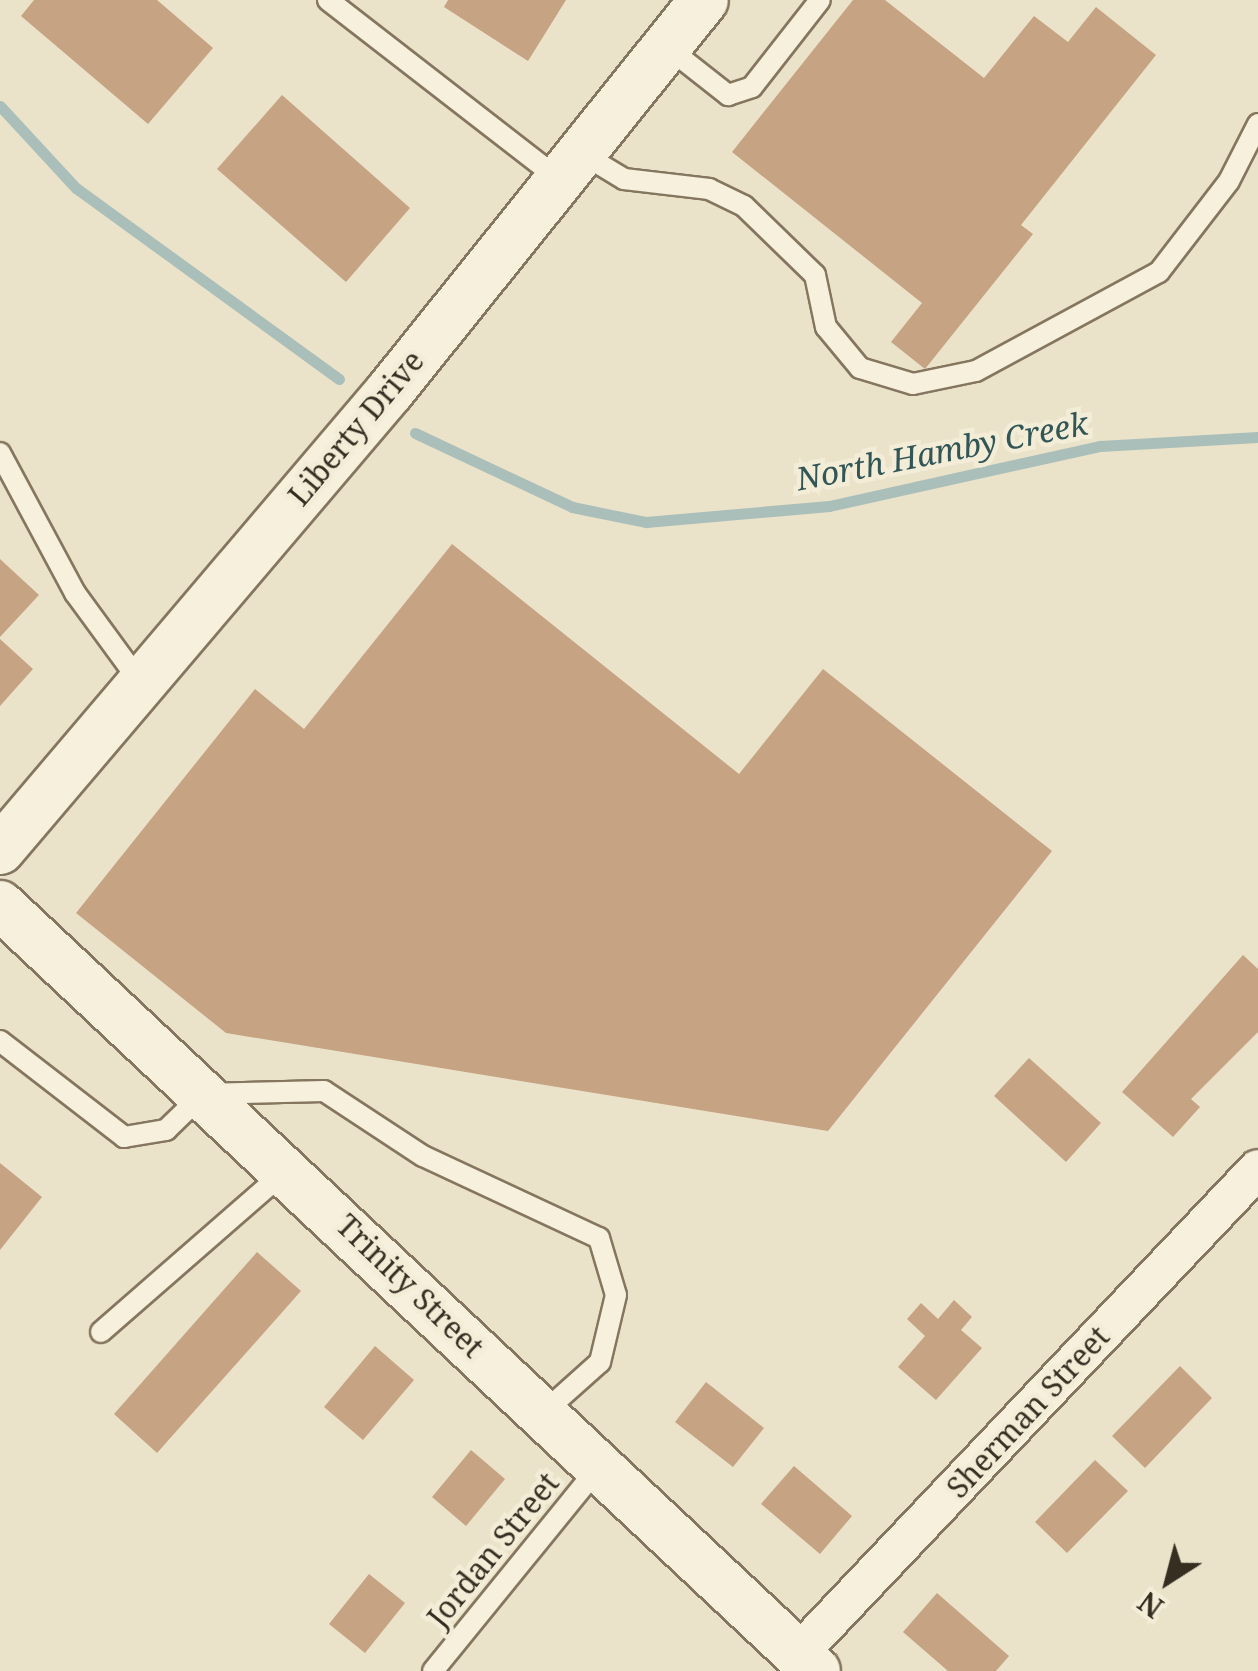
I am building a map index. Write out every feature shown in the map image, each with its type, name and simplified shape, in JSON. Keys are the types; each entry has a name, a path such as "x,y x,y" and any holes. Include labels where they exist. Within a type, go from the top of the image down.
{"street":[{"name":"Liberty Drive","path":"0,850 138,680 571,166 704,0"},
{"name":"Trinity Street","path":"0,904 807,1663"},
{"name":"Sherman Street","path":"807,1663 1258,1169"}],"lane":[{"path":"328,0 571,166 624,179 708,189 744,206 815,274 826,327 860,368 913,384 976,371 1159,272 1229,181 1258,124"},
{"path":"667,46 728,95 752,87 820,0"},
{"path":"0,453 75,593 138,680"},
{"path":"0,1041 124,1137 166,1130 203,1094 324,1091 423,1156 599,1238 616,1295 600,1362 543,1414"},
{"path":"101,1332 287,1170"},
{"name":"Jordan Street","path":"433,1671 600,1467"}],"building":[{"path":"34,0 157,0 213,48 148,124 21,16"},
{"path":"448,0 566,0 528,61 444,7"},
{"path":"853,0 885,0 984,78 1034,16 1068,42 1096,7 1156,55 1021,225 1033,234 925,369 891,342 922,303 732,152"},
{"path":"282,95 410,208 346,282 217,169"},
{"path":"452,544 739,774 823,669 1052,851 828,1131 226,1033 76,913 255,689 304,729"},
{"path":"0,559 39,595 0,637"},
{"path":"0,639 33,669 0,706"},
{"path":"1243,955 1258,969 1258,1032 1191,1099 1200,1107 1173,1137 1122,1092"},
{"path":"1029,1058 1101,1123 1066,1162 994,1096"},
{"path":"0,1163 42,1197 0,1250"},
{"path":"257,1252 301,1291 157,1453 114,1414"},
{"path":"954,1300 972,1317 961,1330 982,1348 936,1400 898,1367 925,1336 907,1319 921,1303 938,1319"},
{"path":"375,1346 414,1380 363,1440 324,1407"},
{"path":"1180,1366 1212,1398 1145,1468 1112,1436"},
{"path":"706,1382 764,1428 733,1467 675,1422"},
{"path":"471,1450 505,1479 466,1526 432,1497"},
{"path":"1095,1460 1128,1491 1067,1553 1035,1522"},
{"path":"794,1466 852,1516 820,1554 761,1504"},
{"path":"369,1574 405,1603 365,1653 329,1624"},
{"path":"937,1593 1009,1656 996,1671 948,1671 903,1632"}],"waterway":[{"name":"North Hamby Creek","path":"0,106 76,188 339,379"},
{"name":"North Hamby Creek","path":"415,433 572,507 646,522 829,506 1100,446 1258,437"}]}
